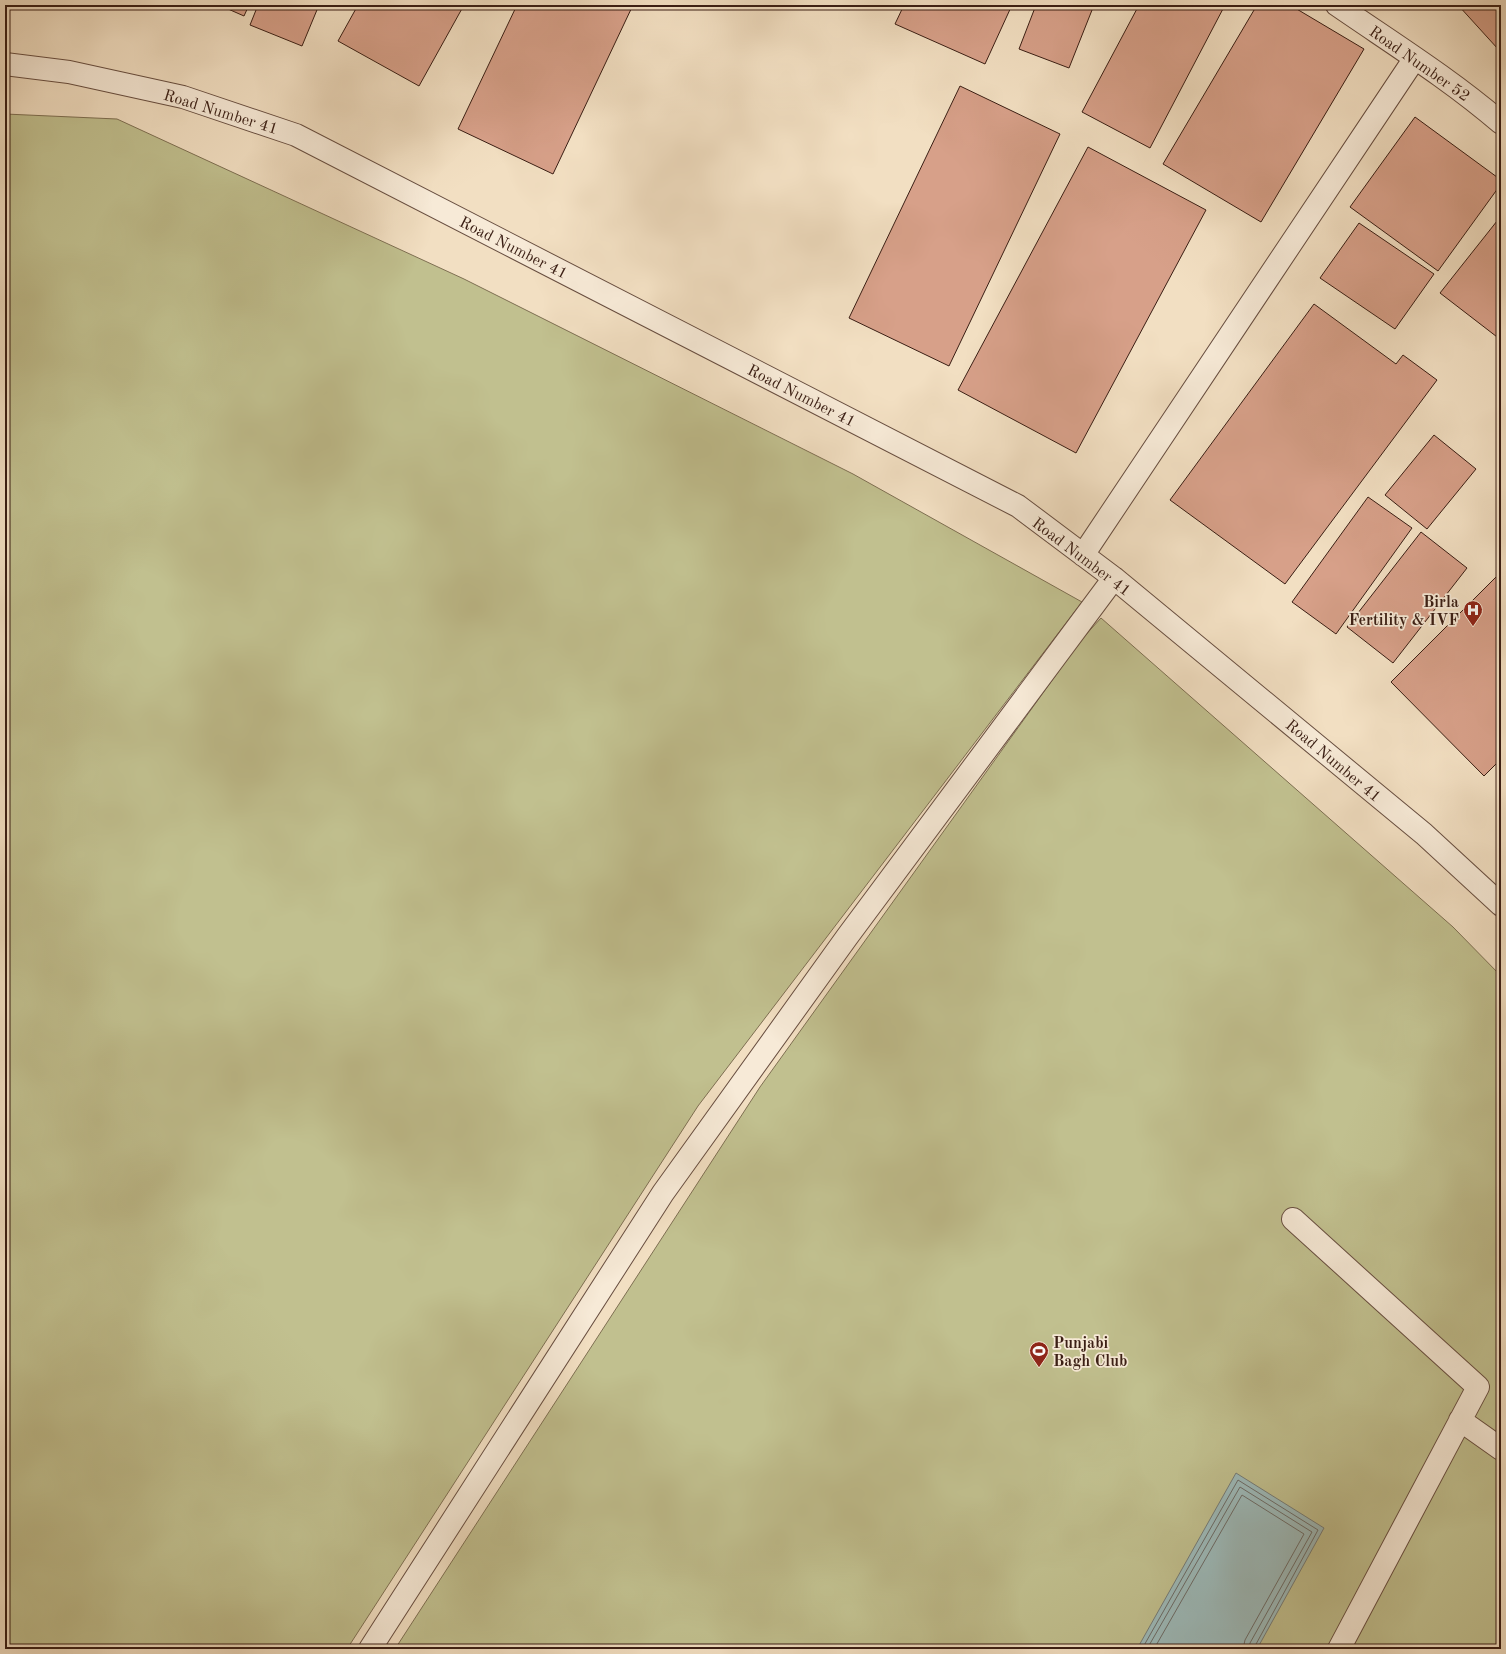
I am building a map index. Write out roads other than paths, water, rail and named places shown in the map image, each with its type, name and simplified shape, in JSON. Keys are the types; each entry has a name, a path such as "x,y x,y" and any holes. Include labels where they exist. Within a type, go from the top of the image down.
{"street":[{"name":"Road Number 52","path":"1337,5 1415,58 1486,110 1501,123"},
{"path":"1083,555 1415,58"},
{"name":"Road Number 41","path":"5,64 69,72 182,97 296,135 1018,506 1114,578 1424,834 1501,905"},
{"path":"370,1649 663,1193 846,937 1114,578"},
{"path":"1293,1219 1478,1386 1339,1649"},
{"path":"1460,1420 1501,1449"}],"water":[{"path":"1236,1473 1324,1528 1257,1649 1137,1649"}],"place":[{"name":"Birla Fertility & IVF","path":"1473,627"},
{"name":"Punjabi Bagh Club","path":"1039,1368"}]}
